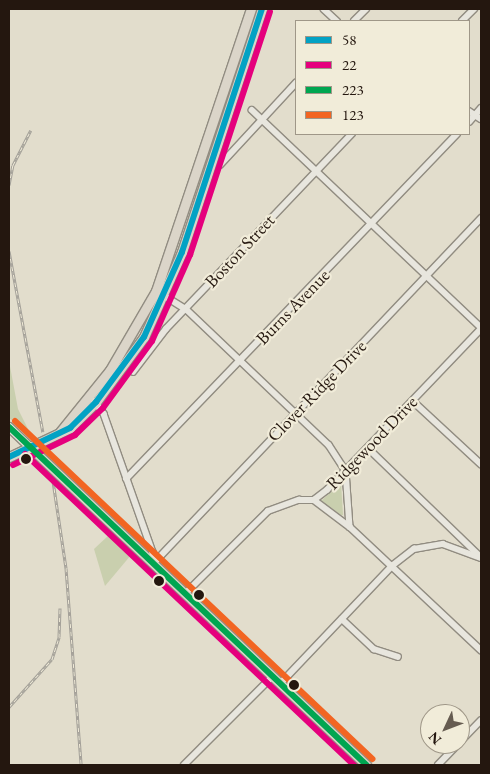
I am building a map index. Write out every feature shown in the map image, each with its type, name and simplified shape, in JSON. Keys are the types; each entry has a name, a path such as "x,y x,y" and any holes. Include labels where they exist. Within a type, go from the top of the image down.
{"main road":[{"path":"60,432 129,341 156,291 251,9"},
{"path":"9,456 31,448 70,428 96,402 126,364 165,295 262,9"},
{"path":"9,427 366,765"}],"street":[{"path":"324,9 336,20"},
{"path":"355,20 366,9"},
{"path":"463,20 474,9"},
{"path":"220,166 295,84"},
{"path":"470,121 481,108"},
{"path":"252,110 481,328"},
{"path":"470,112 481,119"},
{"name":"Boston Street","path":"133,372 186,309 351,135"},
{"name":"Burns Avenue","path":"126,479 456,135"},
{"name":"Clover Ridge Drive","path":"153,564 481,218"},
{"path":"156,291 186,309 296,413 339,457 346,471 350,526"},
{"name":"Ridgewood Drive","path":"185,594 268,511 292,501 314,500 346,471 481,328"},
{"path":"89,396 96,402 104,414 153,552 153,564"},
{"path":"413,401 481,464"},
{"path":"368,448 481,558"},
{"path":"314,500 350,526 481,650"},
{"path":"451,546 458,536"},
{"path":"280,684 392,566 420,547 451,546 481,558"},
{"path":"342,619 374,649 398,657"},
{"path":"184,765 272,677"},
{"path":"470,732 481,720"},
{"path":"438,765 448,754"}],"green space":[{"path":"9,361 18,409 32,437 9,418"},
{"path":"341,483 343,515 321,501"},
{"path":"110,534 131,555 105,586 94,549"}],"railway":[{"path":"9,185 13,165 31,130"},
{"path":"9,251 43,432"},
{"path":"53,481 66,568 81,765"},
{"path":"9,707 52,659 59,637 60,608"}],"transit line":[{"name":"58","path":"9,457 70,428 96,402 144,337 182,252 262,9"},
{"name":"22","path":"13,465 75,435 103,408 152,341 190,255 270,12"},
{"name":"123","path":"15,421 372,759"},
{"name":"223","path":"9,427 366,765"},
{"name":"22","path":"25,454 354,765"}]}
